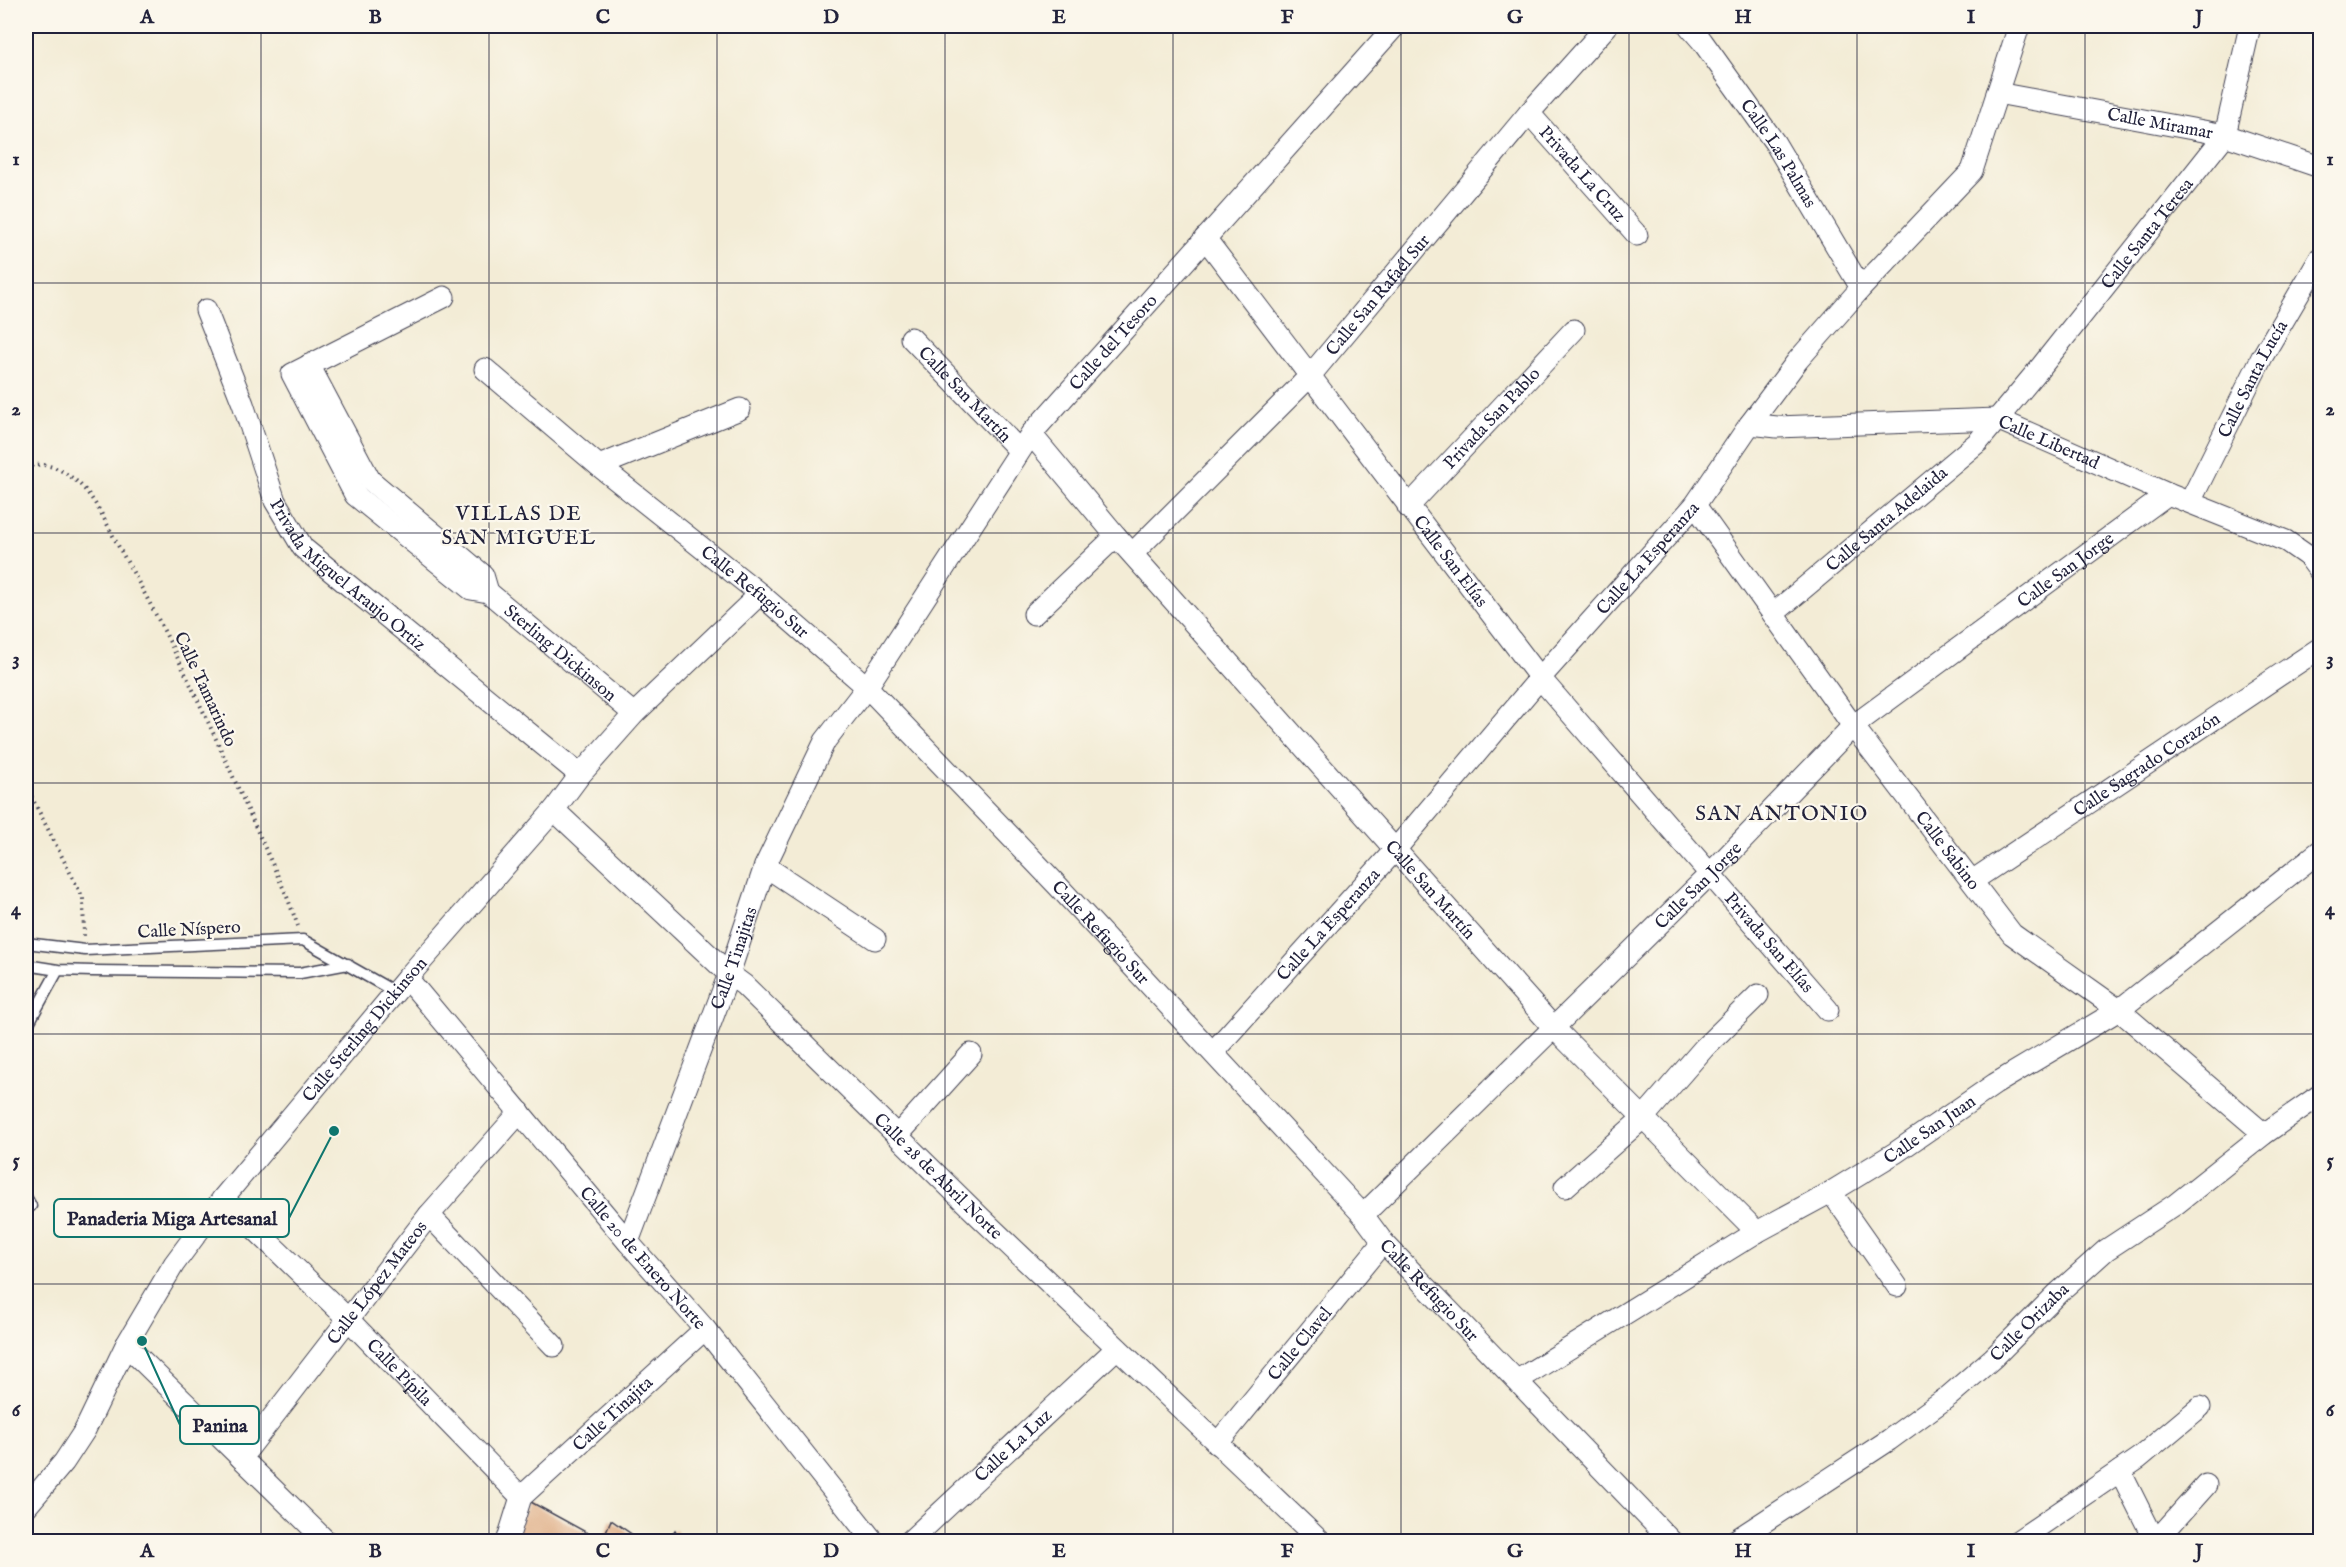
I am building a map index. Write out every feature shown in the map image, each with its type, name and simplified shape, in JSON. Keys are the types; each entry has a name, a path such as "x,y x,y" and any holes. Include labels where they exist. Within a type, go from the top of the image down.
{"street":[{"name":"Calle del Tesoro","path":"867,687 1025,442 1395,26"},
{"name":"Calle San Rafaél Sur","path":"1133,553 1309,377 1529,113 1606,26"},
{"name":"Calle Las Palmas","path":"1689,26 1775,143 1861,288"},
{"name":"Calle La Esperanza","path":"1213,1052 1395,850 1540,678 1695,504 1750,424 1798,360 1861,288 1972,171 2019,26"},
{"name":"Calle Santa Teresa","path":"1997,419 2225,135 2250,26"},
{"name":"Calle Miramar","path":"1997,93 2225,135 2320,167"},
{"name":"Privada La Cruz","path":"1529,113 1637,236"},
{"name":"Calle San Elías","path":"1205,238 1540,678 1709,875"},
{"name":"Calle Santa Lucía","path":"2190,502 2262,357 2320,258"},
{"path":"309,365 444,297"},
{"name":"Privada Miguel Araujo Ortiz","path":"206,310 243,404 275,501 303,548 580,775"},
{"name":"Privada San Pablo","path":"1408,507 1574,330"},
{"name":"Calle San Martín","path":"911,338 1025,442 1133,553 1554,1028 1757,1232"},
{"name":"Sterling Dickinson","path":"471,577 355,495 292,374 309,365 370,480 471,577 471,589 488,592 634,714"},
{"name":"Calle Refugio Sur","path":"485,369 599,466 760,594 867,687 1213,1052 1363,1215 1383,1242 1672,1542"},
{"path":"599,466 740,410"},
{"name":"Calle Libertad","path":"1750,424 1776,427 1997,419 2168,494 2286,541 2309,558 2320,572"},
{"name":"Calle Santa Adelaida","path":"1773,614 1978,442 1997,419"},
{"path":"355,495 370,480"},
{"name":"Calle San Jorge","path":"1363,1215 1709,875 1853,726 2168,494"},
{"name":"Calle Sabino","path":"1695,504 1853,726 2013,934 2119,1010 2264,1134"},
{"path":"1034,614 1116,536"},
{"name":"Calle Sterling Dickinson","path":"26,1507 64,1462 85,1430 126,1345 174,1264 223,1198 401,985 554,810 580,775 634,714 760,594"},
{"name":"Calle Sagrado Corazón","path":"1972,881 2320,648"},
{"name":"Calle Tinajitas","path":"628,1242 729,974 765,866 825,741 867,687"},
{"name":"Calle 28 de Abril Norte","path":"554,810 729,974 744,985 980,1217 1321,1542"},
{"name":"Calle San Juan","path":"1518,1380 1757,1232 1831,1192 1894,1153 1995,1084 2119,1010 2320,851"},
{"path":"765,866 875,939"},
{"name":"Privada San Elías","path":"1709,875 1828,1010"},
{"name":"Calle 20 de Enero Norte","path":"401,985 520,1112 628,1242 705,1329 874,1542"},
{"path":"1565,1187 1643,1118 1704,1048 1758,995"},
{"path":"898,1135 971,1054"},
{"name":"Calle Orizaba","path":"1733,1542 1889,1440 1949,1395 1993,1359 2058,1293 2106,1250 2176,1204 2264,1134 2320,1095"},
{"name":"Calle López Mateos","path":"241,1458 347,1318 429,1215 520,1112"},
{"path":"1831,1192 1897,1286"},
{"name":"Calle Pípila","path":"223,1198 347,1318 521,1497"},
{"path":"429,1215 554,1346"},
{"name":"Calle Clavel","path":"1217,1444 1383,1242"},
{"name":"Calle Tinajita","path":"521,1497 705,1329"},
{"path":"126,1345 327,1542"},
{"name":"Calle La Luz","path":"909,1542 1118,1348"},
{"path":"2016,1542 2139,1458 2200,1407"},
{"path":"2120,1471 2155,1541 2206,1485"},
{"path":"507,1542 521,1497"}],"lane":[{"name":"Calle Níspero","path":"26,944 85,950 303,940"},
{"path":"303,940 348,964 401,985"},
{"path":"26,965 58,970 300,973 348,964"},
{"path":"26,1029 58,970"}],"path":[{"name":"Calle Tamarindo","path":"26,467 36,464 56,467 77,481 94,504 153,607 286,894 303,940"},
{"path":"26,786 83,898 85,950"}],"building":[{"path":"529,1501 602,1541 611,1520 643,1542 512,1542"},
{"path":"675,1530 682,1542 668,1542"}],"place":[{"name":"Panaderia Miga Artesanal","path":"334,1131"},
{"name":"Panina","path":"142,1341"}],"district":[{"name":"VILLAS DE SAN MIGUEL","path":"519,525"},
{"name":"SAN ANTONIO","path":"1782,813"}]}
